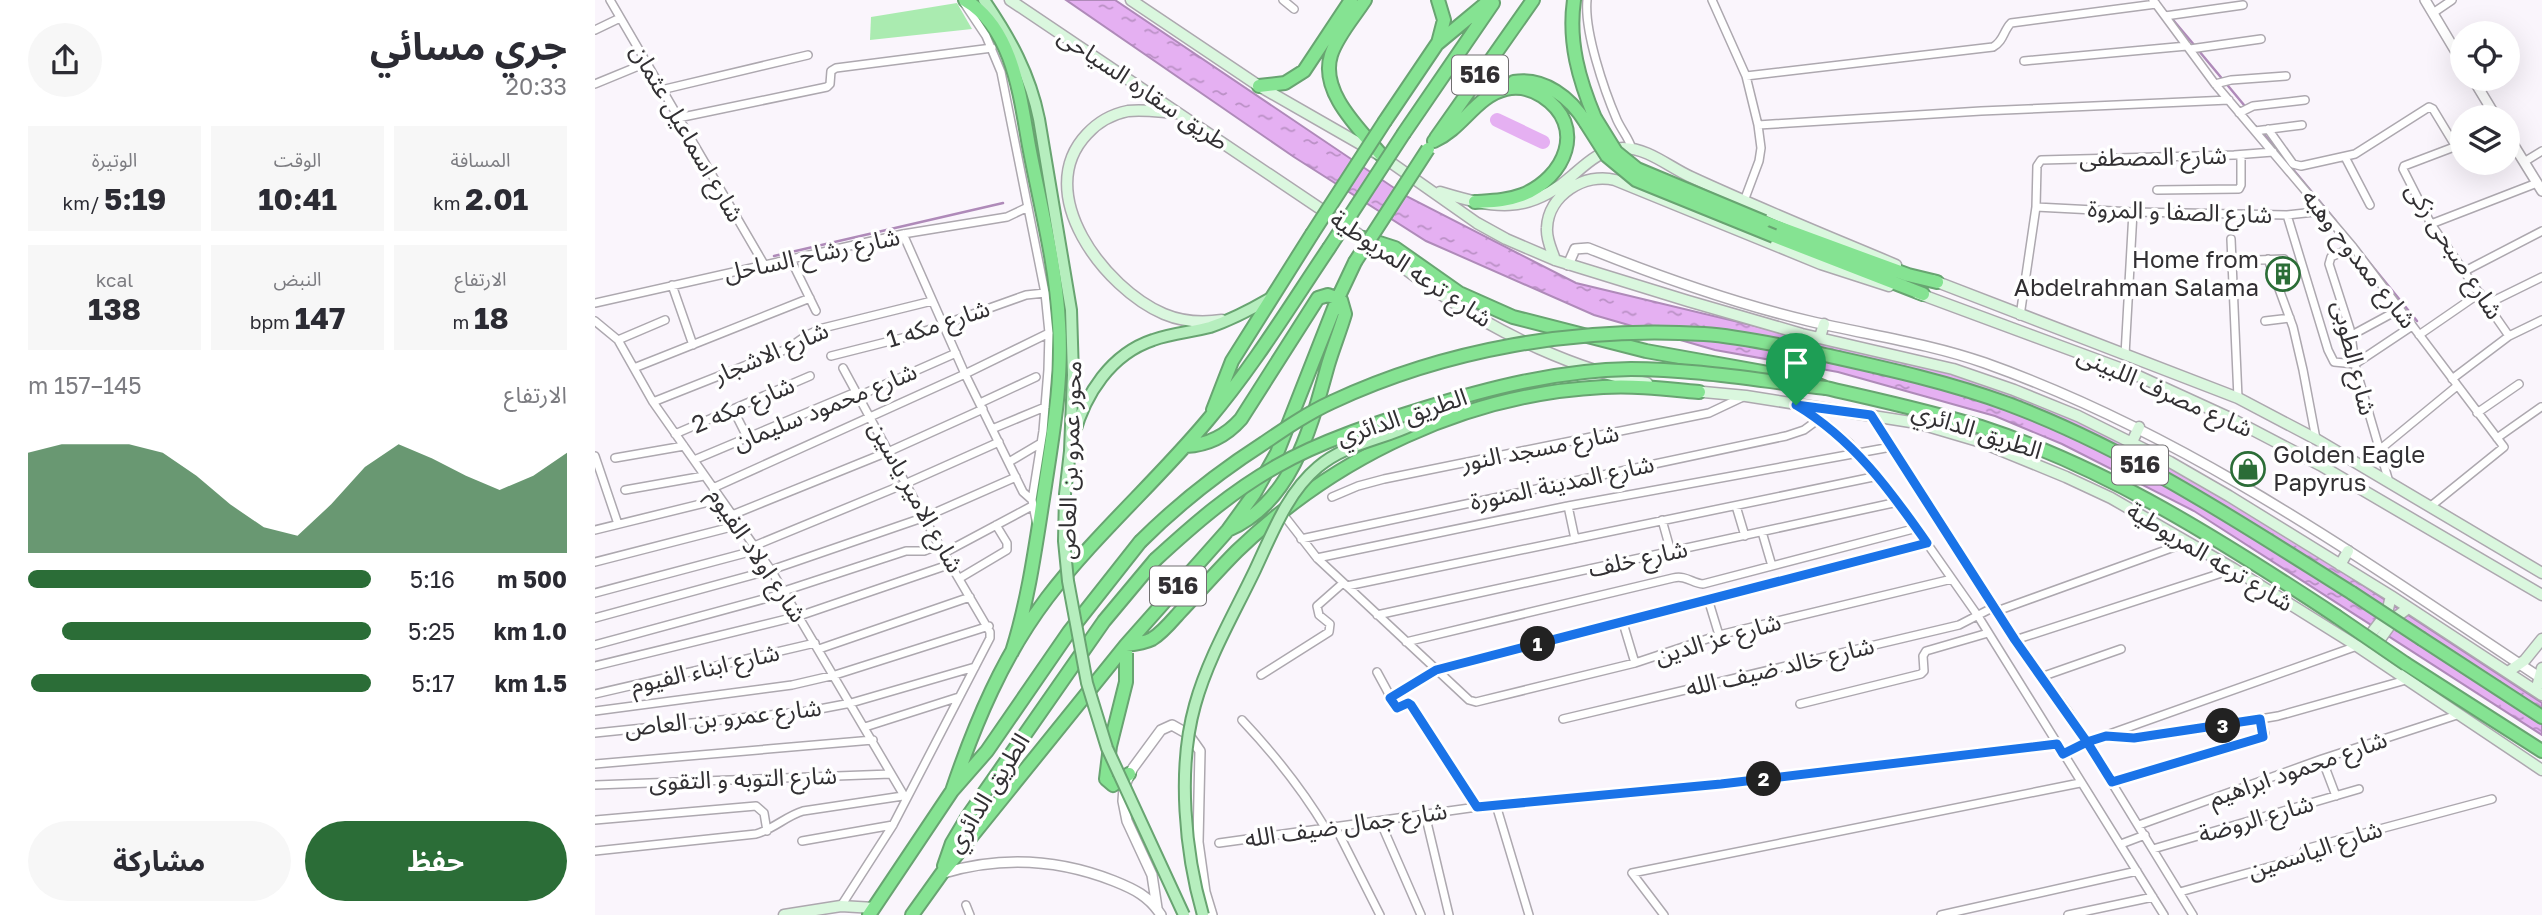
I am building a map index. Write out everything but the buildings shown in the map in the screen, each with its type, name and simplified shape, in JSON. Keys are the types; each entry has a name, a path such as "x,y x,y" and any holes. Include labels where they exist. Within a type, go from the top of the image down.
{"highway":[{"path":"964,0 981,12 997,32 1015,80 1056,290 1060,345 1058,384 1029,590 1011,652"},
{"path":"1259,86 1286,83 1304,71 1352,0"},
{"path":"1365,0 1333,48 1329,75 1336,96 1383,158"},
{"path":"1437,44 1444,20 1438,0"},
{"path":"1210,419 1228,368 1269,299 1385,121 1437,44 1492,0"},
{"name":"الطريق الدائري","path":"952,792 973,729 1011,652 1034,616 1060,582 1210,419 1242,376 1492,0"},
{"name":"الطريق الدائري","path":"912,915 942,873 1126,645 1228,530 1254,494 1277,453 1338,298 1355,262 1431,145 1533,0"},
{"path":"1574,0 1572,37 1576,64 1591,121 1607,156 1636,180 1923,294"},
{"path":"1431,145 1457,127 1492,94 1515,82 1535,82 1565,97 1591,121 1616,152 1637,169 1764,222 1908,275 1937,282"},
{"path":"1475,202 1504,200 1532,190 1555,172 1566,151 1567,135 1563,119 1544,97 1522,88 1505,89 1492,94"},
{"path":"1364,238 1395,248 1459,293 1495,310 1577,335 1646,351 1793,377 1818,383 1826,388"},
{"path":"1186,446 1209,442 1235,425 1318,298 1324,295 1338,298 1343,303 1345,314 1299,456 1286,478 1261,508 1243,523 1228,530"},
{"name":"الطريق الدائري","path":"871,911 952,792 994,742 1069,632 1140,542 1192,493 1228,466 1330,402 1391,377 1493,350 1586,336 1727,336 1798,349 1958,387 2009,404 2131,460 2252,531 2542,717"},
{"name":"الطريق الدائري","path":"942,873 952,843 968,816 1104,621 1156,560 1211,511 1276,467 1334,439 1442,402 1544,377 1622,370 1706,375 1826,388 1981,428 2050,454 2234,549 2542,751"},
{"path":"1129,774 1113,785 1106,779 1110,746 1126,682 1126,645 1154,638 1237,551 1282,513 1346,468 1427,426 1489,405 1540,394 1605,387 1699,392"}],"main road":[{"name":"محور عمرو بن العاص","path":"984,0 1008,35 1033,91 1071,310 1073,375 1070,451 1063,517 1064,551 1087,684 1108,748 1184,915"},
{"name":"طريق سقاره السياحى","path":"1010,0 1275,178"},
{"path":"1131,0 1259,86 1383,158 1491,231 1568,265 1803,334 1953,369 2046,402 2132,442 2210,484 2391,596 2539,693 2541,675"},
{"path":"1180,114 1138,110 1125,112 1101,122 1091,130 1082,139 1069,162 1067,186 1072,209 1085,242 1098,261 1114,278 1152,308 1177,318 1199,322 1233,317"},
{"path":"1430,189 1475,202 1505,206 1532,202 1565,183 1599,154 1612,149 1632,149"},
{"path":"1555,260 1547,233 1553,207 1572,188 1585,180 1600,177 1615,180 1615,163 1620,155 1632,149"},
{"name":"شارع مصرف اللبينى","path":"1632,149 1744,201 1937,282 2238,398 2316,439 2542,573"},
{"name":"شارع ترعه المريوطية","path":"1275,178 1439,293 1527,342 1612,375 1699,392 1746,396 1871,415 1941,430 2013,454 2111,498 2188,541 2357,646 2542,770"},
{"name":"شارع مصرف اللبينى","path":"1615,180 1830,268 1923,294 2125,370 2230,418 2322,466 2542,595"},
{"path":"1070,451 1076,427 1096,384 1129,351 1150,340 1211,326 1269,299"},
{"path":"1803,334 1807,321"},
{"path":"1820,337 1823,324"},
{"path":"1203,915 1190,854 1186,798 1187,755 1195,704 1214,656 1279,521 1302,483 1319,466 1339,453 1416,423 1442,402"},
{"path":"2132,442 2139,427"},
{"path":"2322,466 2330,448"},
{"path":"2340,565 2348,551"},
{"path":"2357,646 2365,642 2387,613 2391,596"},
{"path":"2375,659 2376,645 2398,615 2409,608"},
{"path":"2508,672 2520,664 2542,639"},
{"path":"784,915 841,906 871,911"}],"street":[{"name":"شارع اسماعيل عثمان","path":"610,0 765,265"},
{"path":"964,0 992,48 1004,85 1045,293 1049,333 1045,407 1032,503 1038,530"},
{"path":"1283,0 1294,9"},
{"path":"1587,0 1588,34 1617,120 1630,140 1632,149"},
{"path":"1715,0 1746,76 1758,125 1761,148 1759,161 1744,201"},
{"path":"2424,0 2450,42"},
{"path":"2433,13 2452,0"},
{"path":"1746,76 1993,47 2003,38 2011,23 2154,2"},
{"name":"شارع ممدوح وهبه","path":"2154,2 2169,16 2239,113 2353,247 2497,438"},
{"path":"2169,16 2243,5"},
{"path":"595,30 620,18"},
{"path":"2024,61 2204,47 2261,39"},
{"path":"678,118 827,87 830,84 831,71 836,68 992,48"},
{"path":"661,90 808,55"},
{"path":"595,84 646,63"},
{"path":"2218,83 2286,76"},
{"path":"1758,125 1981,111 2229,100"},
{"path":"2239,113 2253,106 2305,100"},
{"path":"2268,129 2297,166 2355,154 2427,108 2433,109 2450,133"},
{"path":"2255,131 2302,125"},
{"name":"شارع صبحى زكى","path":"2450,149 2404,166 2404,171 2431,224 2509,336"},
{"path":"2524,162 2542,151"},
{"name":"شارع المصطفى","path":"2036,207 2037,166 2038,162 2045,159 2273,152"},
{"path":"2157,190 2239,189 2241,155"},
{"path":"2431,224 2540,187 2520,156"},
{"path":"2346,157 2370,205"},
{"name":"شارع رشاح الساحل","path":"595,303 903,234 1007,218 1028,206"},
{"path":"2020,316 2036,207"},
{"name":"شارع الصفا و المروة","path":"2036,207 2287,215 2324,211"},
{"path":"2125,355 2133,212"},
{"path":"2287,215 2332,359 2337,364 2355,364 2412,326"},
{"path":"2465,271 2542,231"},
{"path":"903,234 965,374 1023,492 1032,503"},
{"path":"2231,239 2238,398"},
{"name":"شارع الطوبى","path":"2353,247 2331,257 2329,261 2352,335 2355,364 2389,482"},
{"path":"1568,265 1574,249 1588,248 1717,296 1807,321 1965,356 2089,404 2139,427 2258,494 2541,675"},
{"path":"2268,259 2290,318 2316,439"},
{"path":"2257,260 2284,259"},
{"path":"791,260 817,311"},
{"path":"2487,304 2542,277"},
{"path":"672,285 693,345"},
{"name":"شارع مكه 1","path":"831,356 914,335 1026,295 1045,293"},
{"path":"2419,335 2480,293"},
{"path":"634,368 810,298"},
{"name":"شارع الاشجار","path":"653,402 787,349 823,328 932,301"},
{"path":"2352,335 2400,309"},
{"path":"2265,321 2290,318"},
{"path":"618,340 665,320"},
{"path":"2378,450 2509,336 2542,320"},
{"name":"شارع اولاد الفيوم","path":"595,321 618,340 653,402 771,570 905,798"},
{"path":"713,488 872,417 1049,333"},
{"name":"شارع محمود سليمان","path":"694,460 851,394 859,395 956,353"},
{"name":"شارع الامير ياسين","path":"843,368 872,417 939,545 989,626"},
{"name":"شارع مكه 2","path":"675,434 810,376"},
{"path":"732,515 890,451 1036,377"},
{"path":"2477,413 2519,384"},
{"name":"شارع مسجد النور","path":"1332,497 1371,482 1710,414 1746,396"},
{"path":"1796,405 1819,419 1858,453 1899,502 1978,616 2164,915"},
{"path":"992,429 1045,407"},
{"path":"2431,506 2504,447 2497,438 2541,407"},
{"path":"733,409 747,437"},
{"path":"1871,415 2015,640 2087,742 2193,915"},
{"name":"شارع المدينة المنورة","path":"1301,539 1786,436 1804,430 1819,419"},
{"path":"595,593 756,548 999,442"},
{"path":"1009,462 1041,443"},
{"path":"615,458 684,446"},
{"path":"1317,558 1567,506 1891,447"},
{"path":"595,456 618,524"},
{"path":"625,490 704,476"},
{"path":"1261,675 1328,632 1330,624 1319,615 1317,606 1345,585 1878,476"},
{"path":"595,618 771,570 925,517 1016,477"},
{"path":"595,530 720,499"},
{"name":"شارع خلف","path":"1377,615 1899,502"},
{"path":"944,553 996,526 1032,503"},
{"path":"1567,506 1575,539"},
{"path":"1736,506 1745,536"},
{"path":"1282,513 1317,558 1436,670"},
{"path":"1662,520 1671,552"},
{"path":"595,562 739,526"},
{"path":"960,578 1007,550 1007,543 996,526"},
{"path":"1406,642 1673,578 1686,577 1697,584 1703,584 1917,528"},
{"path":"1762,532 1772,566"},
{"name":"شارع خالد ضيف الله","path":"1563,719 1959,625 1995,609 2188,541"},
{"path":"1390,698 1436,670 1927,543"},
{"path":"595,645 785,592 906,551 924,551 939,545"},
{"path":"595,666 799,616 951,564"},
{"path":"2015,640 2234,569"},
{"name":"شارع عز الدين","path":"1436,670 1469,700 1485,701 1635,663 1719,635 1952,579"},
{"name":"شارع ابناء الفيوم","path":"595,694 817,646 970,597"},
{"path":"1708,599 1719,635"},
{"path":"1623,623 1635,663"},
{"path":"595,711 760,690 835,675 989,626 990,638 893,825 841,906"},
{"path":"1800,704 1921,674 1924,671 1923,656 1926,651 1988,633"},
{"path":"2063,754 2087,742 2357,646"},
{"path":"2041,677 2121,649"},
{"name":"شارع عمرو بن العاص","path":"595,733 765,717 851,703 975,667"},
{"path":"1377,672 1397,708 1408,703 1411,705 1477,807"},
{"path":"2106,736 2134,738 2286,715 2406,680"},
{"path":"865,727 959,697"},
{"name":"شارع محمود ابراهيم","path":"2139,825 2322,759 2458,715"},
{"path":"2112,782 2262,738 2265,734 2260,719"},
{"path":"1242,720 1285,769 1326,828"},
{"path":"1159,912 1152,875 1124,808 1124,787 1129,774 1166,726 1175,725 1197,744 1201,757 1198,842 1205,892 1212,915"},
{"path":"595,764 873,740"},
{"name":"شارع جمال ضيف الله","path":"1219,843 1477,807 1721,784 2057,744"},
{"path":"2322,759 2336,796"},
{"name":"شارع التوبه و التقوى","path":"595,785 891,774"},
{"path":"1664,915 1632,873 2080,783"},
{"name":"شارع الروضة","path":"2153,849 2360,789"},
{"path":"595,851 756,834 767,831 803,811 905,798"},
{"name":"شارع الياسمين","path":"2180,892 2301,858 2305,849 2491,799"},
{"path":"1496,805 1529,915"},
{"path":"595,820 756,806 764,813 767,831"},
{"path":"1425,814 1449,915"},
{"path":"1380,821 1420,915"},
{"path":"802,841 893,825"},
{"path":"1335,826 1380,915"},
{"path":"2120,844 2145,835"},
{"path":"942,873 992,863 1043,862 1077,869 1115,882 1142,894 1159,912"},
{"path":"1941,915 2137,871"},
{"path":"2069,915 2153,897"},
{"path":"966,905 970,915"}],"green space":[{"path":"957,3 972,29 870,40 871,17"}],"water":[{"path":"1066,0 1115,0 1406,196 1576,283 1967,377 2023,393 2128,443 2268,523 2542,703 2542,735 2194,511 2062,444 1995,416 1838,372 1715,350 1594,315 1426,241 1294,157"}],"waterway":[{"path":"2163,8 2195,46"},
{"path":"2199,51 2244,105"},
{"path":"1497,120 1543,142"},
{"path":"2262,132 2336,221"},
{"path":"774,256 1003,203"},
{"path":"2360,251 2417,321"}],"place":[{"name":"Home from Abdelrahman Salama","path":"2283,274"},
{"name":"Golden Eagle Papyrus","path":"2248,469"}],"route":[{"path":"1796,405 1829,426 1858,453 1899,502 1927,543 1436,670 1390,698 1397,708 1408,703 1411,705 1477,807 1721,784 2057,744 2063,754 2087,742 2112,782 2263,737 2265,734 2260,719 2134,738 2106,736 2087,742 2015,640 1871,415 1796,405"}]}
